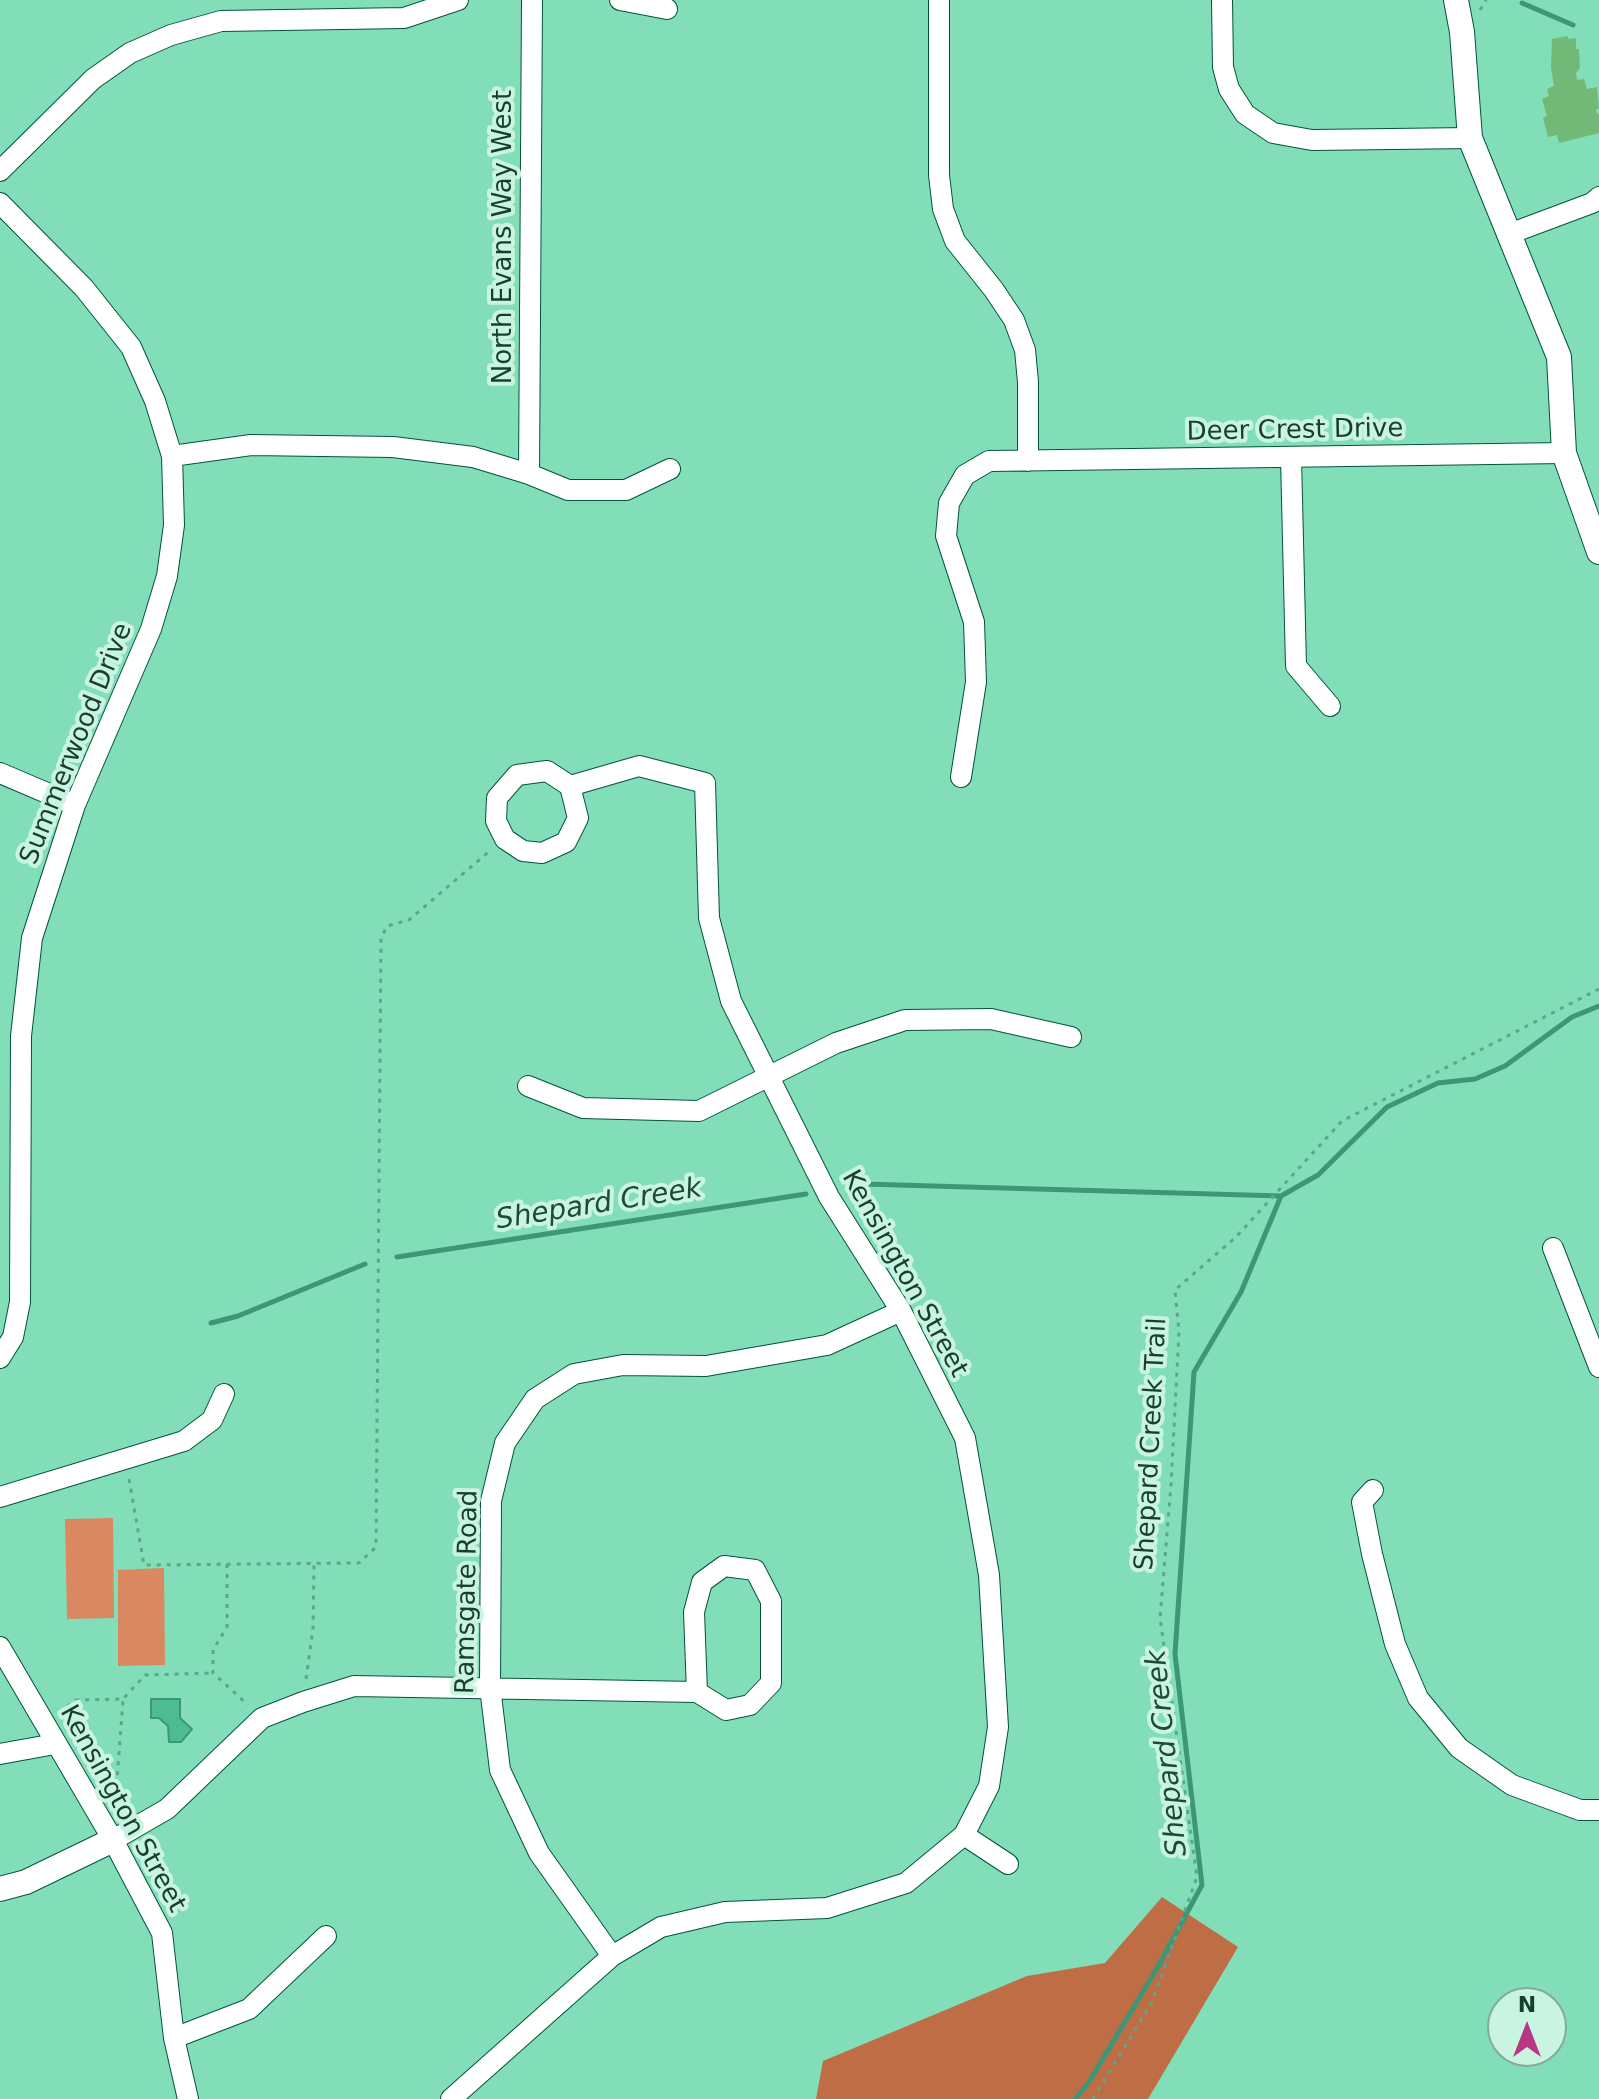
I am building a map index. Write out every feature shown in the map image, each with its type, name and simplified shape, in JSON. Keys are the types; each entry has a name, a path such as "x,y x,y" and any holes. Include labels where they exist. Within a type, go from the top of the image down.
{"street":[{"path":"0,171 93,79 130,53 171,35 221,21 404,18 458,0"},
{"name":"North Evans Way West","path":"529,474 532,0"},
{"path":"620,0 667,9"},
{"path":"939,0 939,175 943,209 955,241 1014,320 1025,350 1028,461"},
{"path":"1222,0 1223,67 1229,89 1245,114 1273,133 1312,140 1470,138"},
{"path":"1456,0 1462,32 1470,138 1559,357 1564,453 1599,552"},
{"path":"1509,234 1592,203 1599,197"},
{"name":"Summerwood Drive","path":"0,203 84,288 131,347 155,401 172,456 174,525 167,576 151,629 75,805 32,938 21,1036 20,1302 13,1337 0,1358"},
{"path":"172,456 251,445 393,447 473,457 568,490 626,490 670,469"},
{"name":"Deer Crest Drive","path":"961,777 976,682 974,622 946,536 949,503 965,475 989,461 1564,453"},
{"path":"1291,457 1296,666 1330,706"},
{"name":"Kensington Street","path":"451,2099 612,1956 661,1927 725,1912 827,1908 906,1883 964,1835 989,1786 998,1727 989,1575 965,1438 901,1311 829,1197 731,1001 709,918 705,783 639,766 570,786"},
{"path":"547,771 570,786 578,818 566,842 542,853 523,851 505,839 496,821 497,798 517,775 547,771"},
{"path":"0,773 75,805"},
{"path":"528,1086 583,1108 699,1111 836,1043 905,1020 991,1019 1071,1037"},
{"path":"1553,1248 1599,1367"},
{"name":"Ramsgate Road","path":"612,1956 539,1853 500,1770 490,1687 491,1501 505,1443 535,1399 574,1374 623,1365 706,1366 827,1345 901,1311"},
{"path":"0,1497 184,1441 212,1420 224,1394"},
{"path":"1373,1490 1362,1502 1372,1554 1395,1644 1418,1698 1459,1748 1512,1785 1580,1810 1599,1810"},
{"path":"0,1889 26,1882 113,1840 167,1809 262,1718 354,1686 697,1692 726,1710 750,1705 771,1683 771,1601 755,1570 724,1566 702,1582 694,1612 697,1692"},
{"name":"Kensington Street","path":"0,1647 113,1840 162,1933 174,2038 188,2099"},
{"path":"0,1754 55,1744"},
{"path":"964,1835 1008,1864"},
{"path":"174,2038 249,2009 326,1936"}],"path":[{"path":"125,1459 144,1565 359,1563 376,1547 381,938 387,926 409,920 505,839"},
{"name":"Shepard Creek Trail","path":"1093,2099 1152,2002 1197,1877 1160,1618 1179,1332 1175,1290 1236,1237 1342,1121 1599,989"},
{"path":"213,1673 213,1650 227,1627 227,1564"},
{"path":"303,1702 313,1629 314,1564"},
{"path":"113,1840 123,1699 145,1675 213,1673 262,1718"},
{"path":"44,1722 76,1700 123,1699"}],"shaded area":[{"path":"113,1518 114,1618 67,1619 65,1519"},
{"path":"164,1568 165,1665 118,1666 118,1570"},
{"path":"151,1699 180,1699 180,1718 192,1729 181,1742 169,1742 168,1726 159,1718 151,1718"},
{"path":"1162,1897 1238,1947 1148,2099 816,2099 823,2061 1027,1976 1105,1963"}],"building":[{"path":"1568,36 1568,39 1576,38 1576,49 1579,49 1577,80 1584,79 1587,89 1597,87 1599,133 1559,143 1557,135 1548,137 1542,99 1549,96 1547,89 1554,86 1552,39"}],"waterway":[{"path":"1522,3 1573,25"},
{"name":"Shepard Creek","path":"863,1184 1281,1196 1318,1175 1387,1107 1438,1083 1475,1079 1505,1066 1572,1017 1599,1006"},
{"name":"Shepard Creek","path":"397,1257 806,1194"},
{"name":"Shepard Creek","path":"1075,2099 1089,2082 1156,1970 1202,1885 1175,1654 1194,1372 1241,1292 1281,1196"},
{"name":"Shepard Creek","path":"211,1323 238,1316 365,1264"}]}
